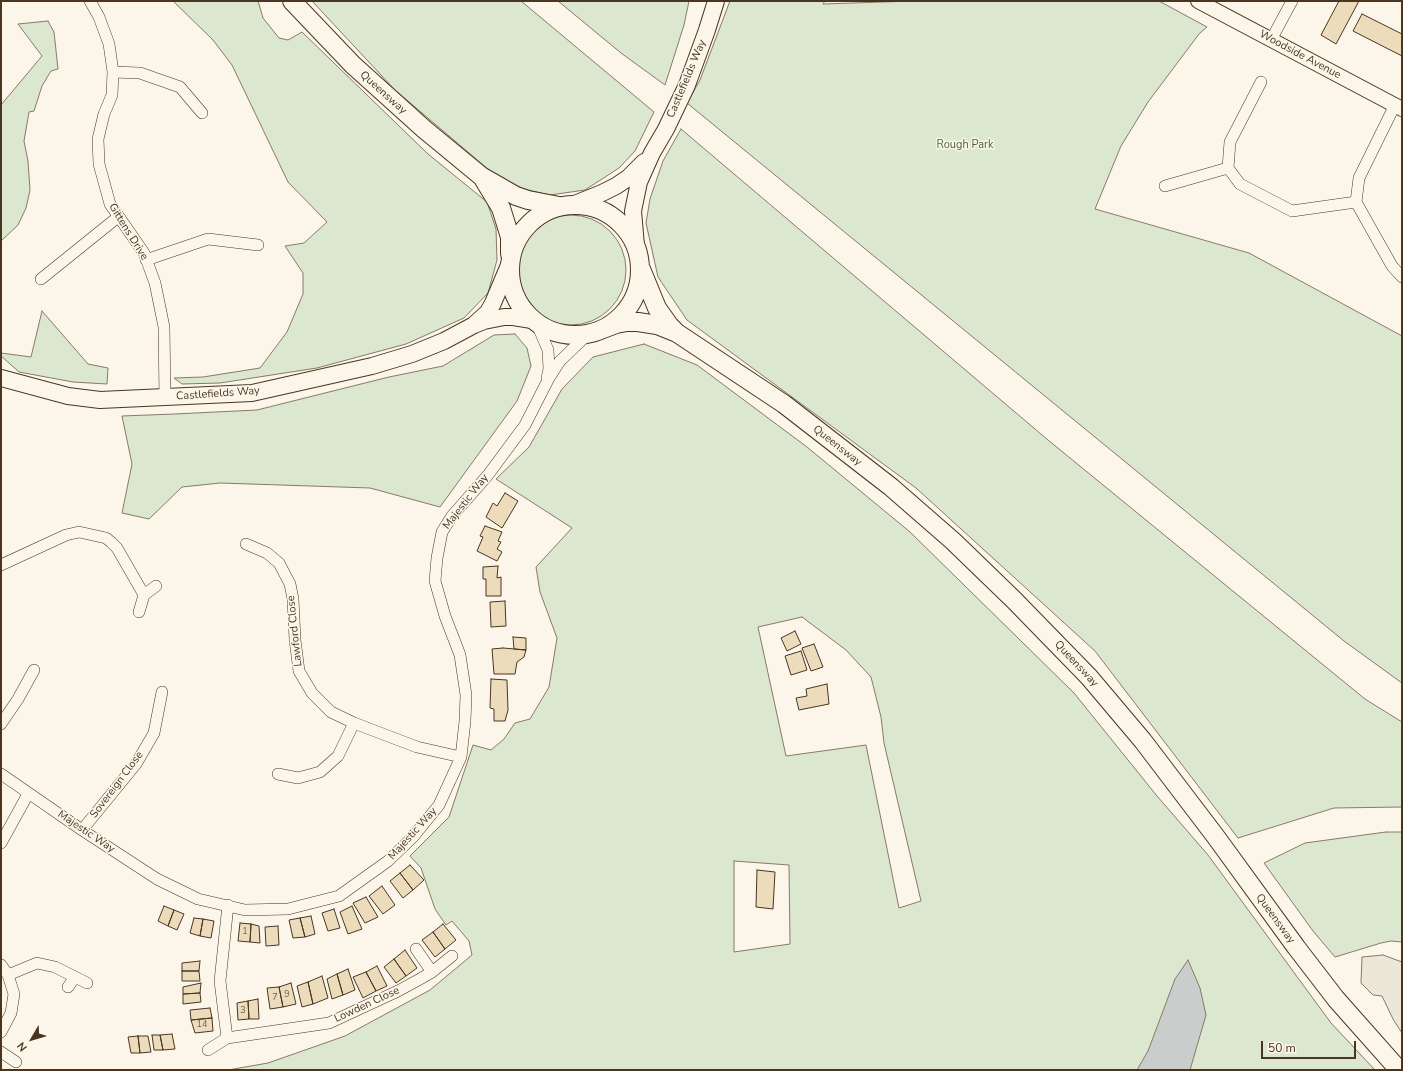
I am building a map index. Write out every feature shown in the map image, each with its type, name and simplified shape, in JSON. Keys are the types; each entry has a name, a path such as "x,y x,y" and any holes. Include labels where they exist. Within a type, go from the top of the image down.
{"main road":[{"name":"Queensway","path":"292,1 353,65 424,129 481,176 516,196 528,200 566,206"},
{"name":"Castlefields Way","path":"636,246 633,217 635,196 639,182 652,153 677,106 695,65 716,1"},
{"name":"Castlefields Way","path":"566,206 602,193 616,186 628,178 652,153"},
{"name":"Queensway","path":"481,176 501,208 510,238 510,261"},
{"path":"566,206 592,207 610,215 625,229 636,246 640,264 639,284 632,303 619,318 598,331 573,336 554,332 535,322 519,304 511,285 510,261 517,240 527,225 542,213 566,206"},
{"name":"Castlefields Way","path":"474,325 482,318 494,303 510,261"},
{"name":"Queensway","path":"640,264 657,308 669,325 677,333 784,404 891,487 953,541 1014,600 1089,677 1143,741 1332,993 1376,1045 1400,1070"},
{"name":"Castlefields Way","path":"1,378 68,396 94,399 165,398 252,392 372,366 425,349 484,321 504,317 513,317 535,322"},
{"name":"Queensway","path":"598,331 616,324 638,322 657,325 677,333"}],"street":[{"name":"Gittens Drive","path":"90,1 100,17 109,44 113,72 112,95 104,114 98,139 99,164 110,204 144,253 155,283 164,327 165,398"},
{"name":"Woodside Avenue","path":"1198,1 1398,107"},
{"path":"1271,40 1292,1"},
{"path":"113,72 140,73 180,87 202,113"},
{"path":"1261,82 1230,142 1228,168 1240,184 1292,211 1356,202"},
{"path":"1398,107 1359,178 1356,202 1392,266 1402,276"},
{"path":"1165,186 1228,168"},
{"path":"41,279 118,217"},
{"path":"146,260 208,239 258,245"},
{"name":"Majestic Way","path":"535,322 546,344 549,360 548,377 544,388"},
{"name":"Majestic Way","path":"1,774 28,794 157,879 198,899 245,910 288,909 339,896 388,861 413,837 439,805 460,756 465,721 466,695 460,655 445,616 436,581 437,558 442,532 452,516 488,475 525,425 544,388 566,354 583,339 598,331"},
{"path":"1,564 66,534 80,532 92,534 106,538 117,548 144,595"},
{"name":"Lawford Close","path":"246,544 267,552 279,563 290,584 293,599 295,640 299,671 312,693 331,712 354,723 417,747 460,756"},
{"path":"139,612 144,595 156,586"},
{"path":"1,724 18,699 34,670"},
{"name":"Sovereign Close","path":"82,830 136,764 154,733 162,692"},
{"path":"278,774 298,778 320,772 338,756 354,723"},
{"path":"1,843 28,794"},
{"path":"227,1038 220,981 228,906"},
{"path":"416,949 432,972"},
{"name":"Lowden Close","path":"208,1050 227,1038 329,1023 398,992 432,972 452,956"},
{"path":"8,975 36,964 55,967 87,983"},
{"path":"1,965 8,975 14,994 11,1013 1,1032"},
{"path":"68,987 75,977"},
{"path":"1,1052 16,1062"}],"green space":[{"path":"173,1 258,1 263,18 279,38 288,40 302,32 428,154 487,202 496,229 497,260 488,293 464,318 406,344 317,368 220,383 182,384 174,378 203,377 260,368 287,332 303,294 303,273 285,246 304,243 327,222 288,182 232,65 213,40"},
{"path":"312,1 521,1 654,112 635,151 619,168 585,190 550,195 528,190 502,181 395,90"},
{"path":"558,1 689,1 684,25 665,85 621,53"},
{"name":"Rough Park","path":"730,1 825,1 823,4 913,1 1159,1 1207,27 1199,34 1148,102 1121,146 1095,209 1249,253 1402,336 1402,683 1344,641 687,103 700,80"},
{"path":"48,21 54,32 58,69 51,71 42,86 34,111 29,112 24,141 28,161 30,190 26,208 18,225 1,241 1,105 42,56 18,24"},
{"path":"681,129 1048,440 1365,699 1402,722 1402,807 1334,808 1238,838 1095,651 916,488 687,320 658,277 646,223 650,199 663,161"},
{"path":"571,215 592,219 602,224 610,231 617,239 622,249 626,270 622,291 617,301 610,309 602,316 592,321 571,325 550,321 540,316 532,309 525,301 520,291 516,270 520,249 525,239 532,231 540,224 550,219"},
{"path":"42,311 88,364 108,368 107,384 73,382 19,372 1,356 1,353 31,357"},
{"path":"515,334 527,348 531,366 517,401 440,507 370,488 220,483 182,487 149,519 122,513 132,464 122,416 257,410 389,377 443,366 494,335"},
{"path":"644,344 697,365 807,447 910,532 1074,693 1157,796 1208,855 1331,1023 1375,1070 228,1070 268,1063 345,1036 430,990 472,955 469,941 452,921 446,925 435,909 421,868 410,856 449,817 473,745 491,750 504,739 515,723 530,719 549,687 557,638 540,592 536,567 572,528 496,479 529,447 562,389 593,357","holes":["802,617 846,650 871,677 881,717 884,743 921,901 899,908 866,745 786,756 758,627","734,861 789,865 790,944 734,952"]},
{"path":"1386,832 1402,832 1402,942 1391,941 1381,943 1335,957 1313,931 1264,863 1305,843"}],"shaded area":[{"path":"1383,955 1402,962 1402,1033 1393,1019 1382,996 1373,995 1361,983 1362,957"},
{"path":"1188,960 1200,988 1206,1015 1190,1070 1137,1070 1148,1051 1175,979"}],"building":[{"path":"1339,1 1359,1 1336,44 1321,35"},
{"path":"1362,14 1402,34 1402,56 1353,31"},
{"path":"505,493 518,501 502,528 486,517 493,503 497,506"},
{"path":"485,526 502,532 498,541 501,542 497,549 502,552 497,561 477,551 483,537 480,536"},
{"path":"498,566 497,578 501,577 501,596 486,596 486,579 483,579 483,567"},
{"path":"505,601 506,626 491,627 490,602"},
{"path":"795,631 801,644 787,651 781,638"},
{"path":"513,637 526,638 526,650 514,649"},
{"path":"814,644 823,667 811,671 802,648"},
{"path":"503,648 526,650 524,657 517,662 515,674 494,674 492,649"},
{"path":"801,651 807,670 791,675 785,656"},
{"path":"491,679 507,680 508,710 505,721 494,721 494,709 490,708"},
{"path":"827,684 829,704 799,710 796,698 807,696 806,689"},
{"path":"410,865 424,880 413,890 400,873"},
{"path":"757,870 775,872 773,909 756,907"},
{"path":"400,873 413,890 403,898 390,881"},
{"path":"382,886 395,905 383,914 369,896"},
{"path":"366,897 378,917 365,923 353,903"},
{"path":"164,906 174,910 168,926 158,921"},
{"path":"352,906 362,929 348,934 340,912"},
{"path":"334,909 340,928 328,931 322,913"},
{"path":"174,910 184,914 177,930 168,926"},
{"path":"311,916 315,934 305,937 300,918"},
{"path":"194,918 203,919 200,936 190,933"},
{"path":"300,918 305,937 293,938 289,920"},
{"path":"203,919 214,921 211,938 200,936"},
{"path":"240,923 251,924 250,942 238,941"},
{"path":"251,924 259,926 260,943 250,942"},
{"path":"443,924 456,940 445,949 433,932"},
{"path":"278,926 279,945 266,946 265,927"},
{"path":"433,932 445,949 435,957 422,940"},
{"path":"405,950 417,968 406,976 394,959"},
{"path":"394,959 406,976 396,983 384,967"},
{"path":"200,961 199,971 182,971 182,963"},
{"path":"377,966 387,986 376,991 366,972"},
{"path":"348,969 355,990 343,995 337,974"},
{"path":"182,971 199,971 200,981 182,981"},
{"path":"366,972 376,991 363,998 353,977"},
{"path":"337,974 343,995 332,999 327,979"},
{"path":"322,976 328,998 313,1004 308,982"},
{"path":"308,982 313,1004 302,1007 297,986"},
{"path":"201,983 200,993 183,994 183,987"},
{"path":"291,983 296,1004 283,1007 279,987"},
{"path":"279,987 283,1007 270,1009 267,988"},
{"path":"200,993 201,1002 183,1004 183,994"},
{"path":"258,999 259,1019 249,1019 248,1001"},
{"path":"248,1001 249,1019 238,1020 237,1003"},
{"path":"210,1008 212,1018 191,1020 190,1010"},
{"path":"212,1018 213,1031 195,1033 191,1020"},
{"path":"172,1034 175,1049 163,1050 160,1035"},
{"path":"152,1035 160,1035 163,1050 154,1050"},
{"path":"138,1036 140,1053 131,1053 128,1037"},
{"path":"138,1036 148,1036 151,1052 140,1053"}]}
